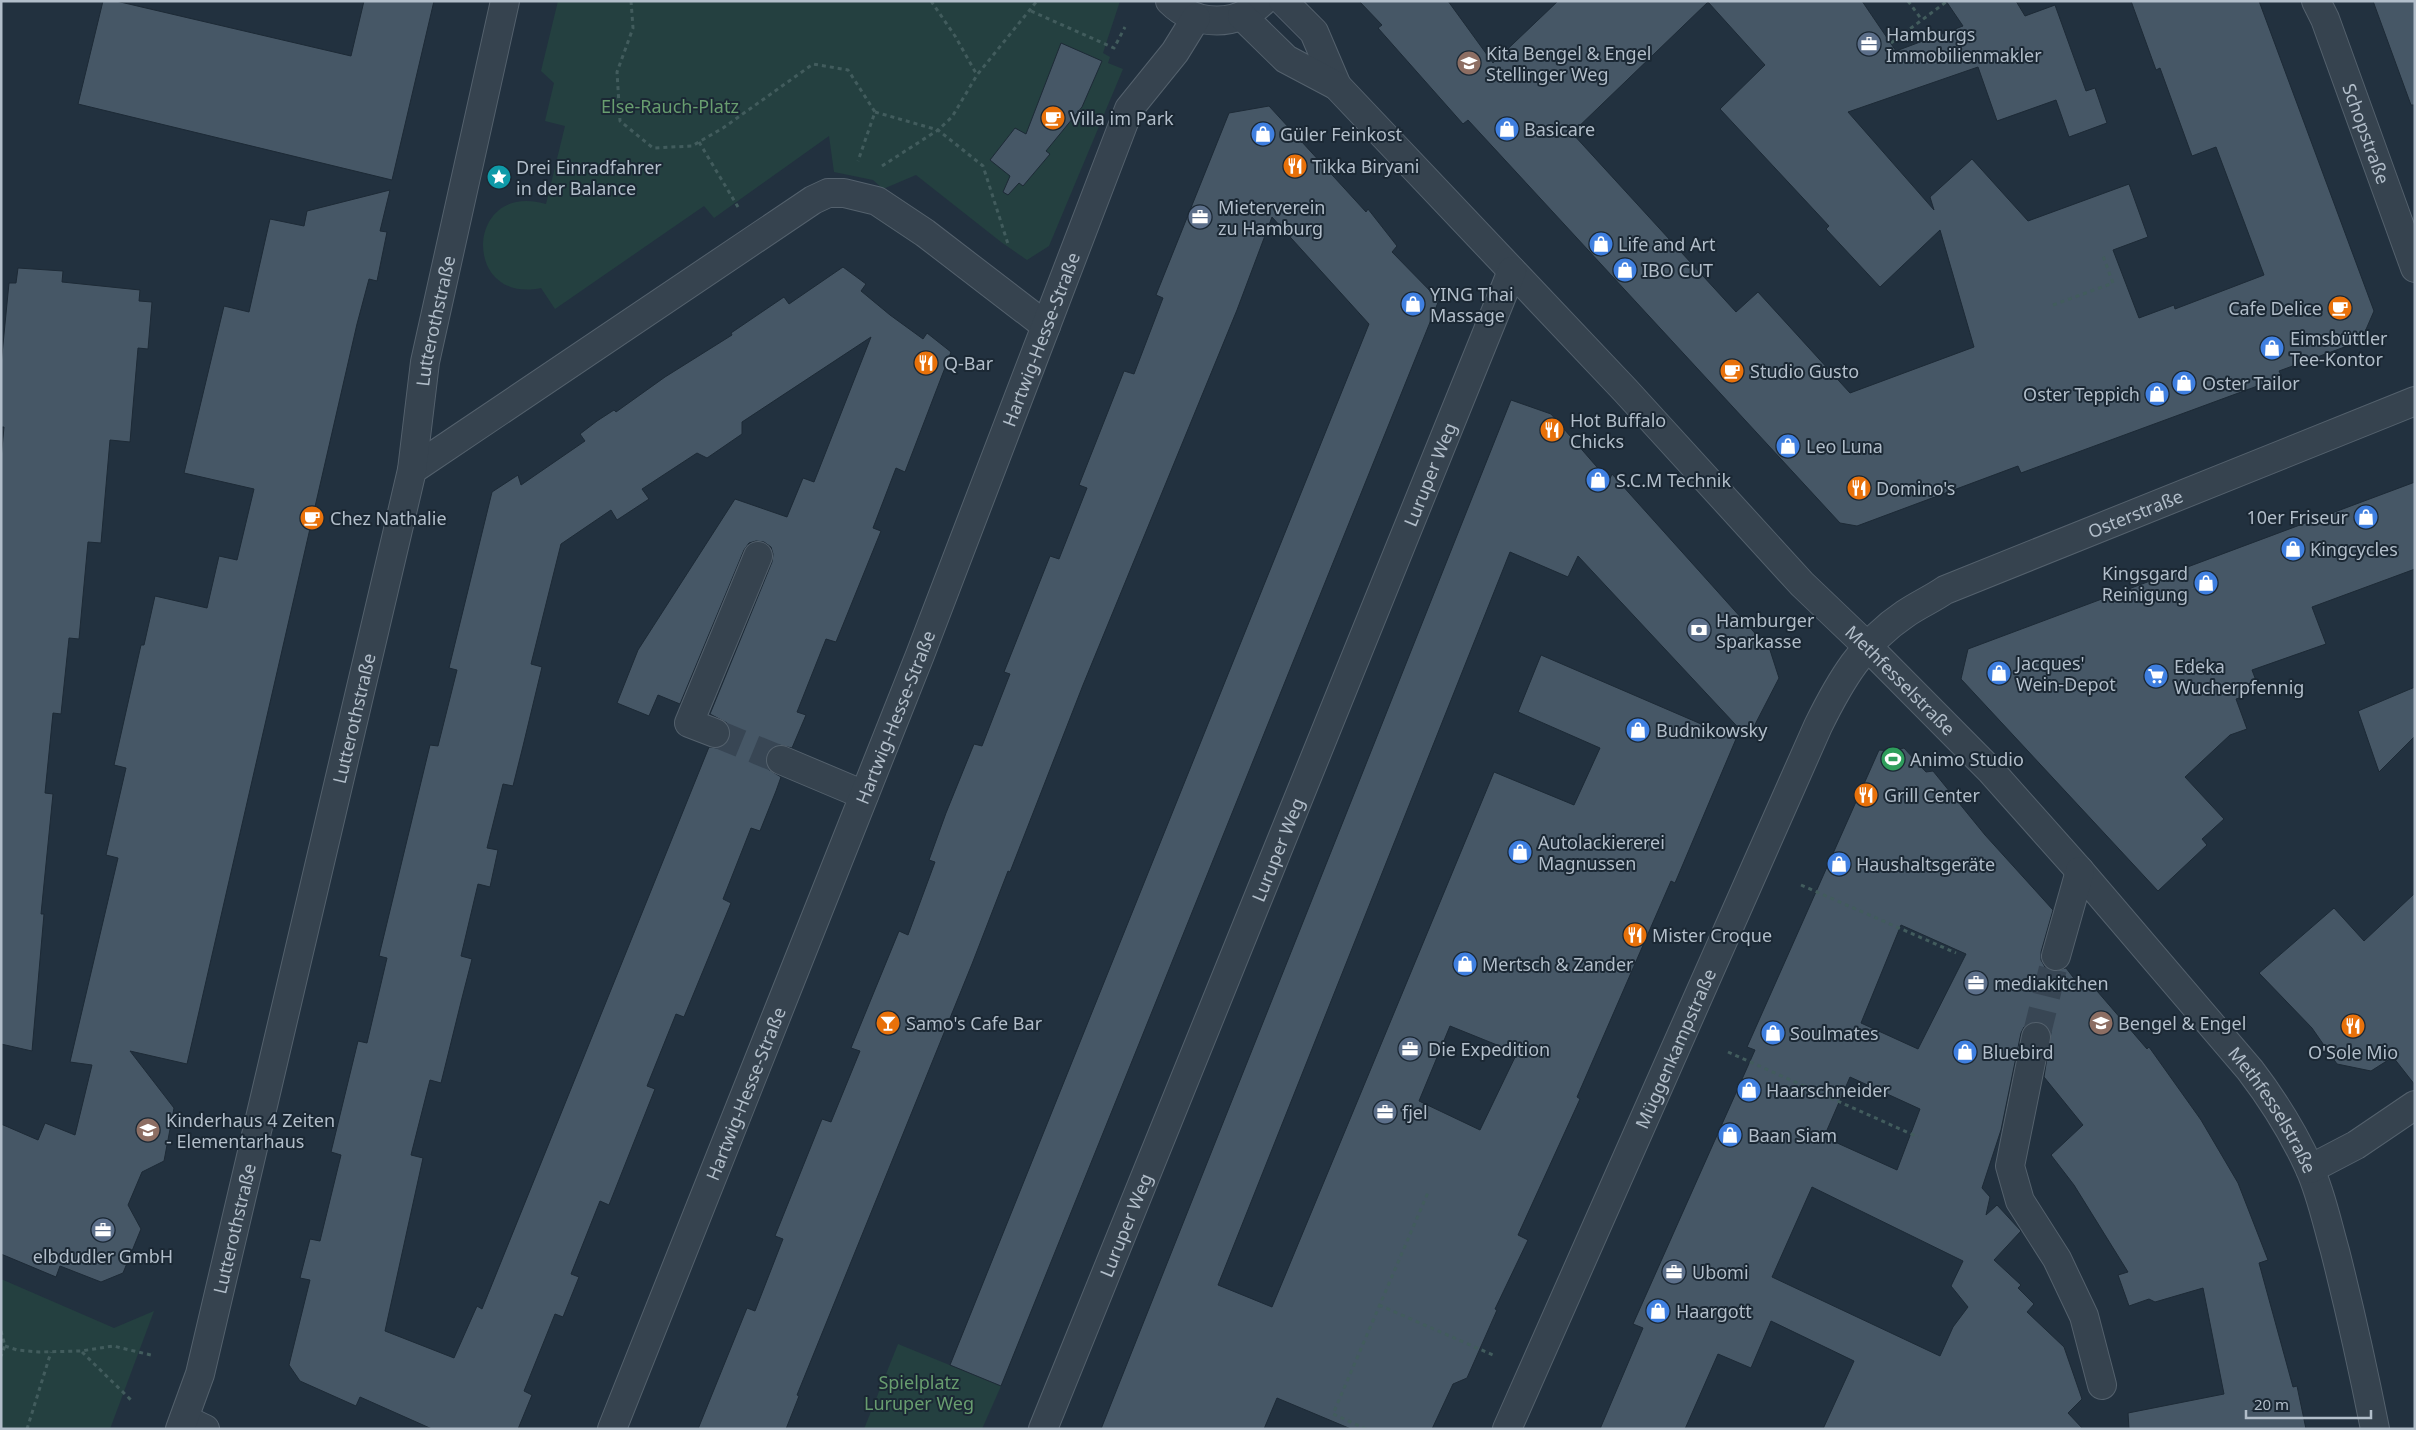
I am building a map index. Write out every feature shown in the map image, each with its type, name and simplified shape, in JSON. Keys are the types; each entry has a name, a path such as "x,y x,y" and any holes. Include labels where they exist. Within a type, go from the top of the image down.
{"street":[{"name":"Lutterothstraße","path":"190,1426 200,1374 412,470 425,362 505,1"},
{"name":"Methfesselstraße","path":"1170,1 1196,18 1219,21 1252,9 1286,59 1337,86 1673,441 1802,584 1867,646 1991,771 2080,870 2250,1070 2277,1106 2310,1169 2325,1215 2349,1304 2375,1429"},
{"name":"Methfesselstraße","path":"1283,1 1314,32 1337,86"},
{"name":"Schopstraße","path":"2316,1 2325,19 2415,268"},
{"name":"Hartwig-Hesse-Straße","path":"612,1429 864,795 1129,109 1175,52 1196,18"},
{"path":"412,470 579,356 814,200 828,193 853,194 877,202 925,233 1046,326"},
{"name":"Luruper Weg","path":"1043,1429 1512,271"},
{"name":"Osterstraße","path":"1867,646 1904,614 1945,590 2415,401"},
{"path":"715,733 689,723 758,556"},
{"name":"Müggenkampstraße","path":"1507,1429 1818,726 1839,684 1867,646"},
{"path":"781,760 864,795"},
{"path":"2056,956 2080,870"},
{"path":"2036,1036 2010,1166 2020,1201 2057,1259 2084,1316 2102,1386"},
{"path":"2310,1169 2356,1146 2415,1105"}],"path":[{"path":"631,1 633,28 617,72 620,120 653,148 692,146 700,142 813,64 848,70 875,112 938,130 983,166 1008,244"},
{"path":"931,1 955,36 977,75"},
{"path":"872,168 882,166 938,130 952,117 977,75 1031,11 1037,1"},
{"path":"1908,1 1922,20"},
{"path":"1891,43 1946,2"},
{"path":"1031,11 1114,48 1125,27"},
{"path":"857,164 875,112"},
{"path":"700,142 735,202"},
{"path":"2053,305 2113,283 2102,253"},
{"path":"1801,885 1956,953"},
{"path":"1728,1052 1918,1137"},
{"path":"1366,1429 1333,1414 1429,1190"},
{"path":"1379,1305 1493,1354"},
{"path":"1,1331 5,1346 1,1356"},
{"path":"5,1346 16,1350 51,1352 81,1351 112,1346 151,1355"},
{"path":"81,1351 132,1401"},
{"path":"27,1429 51,1352"}],"green space":[{"name":"Else-Rauch-Platz","path":"558,1 1120,1 1103,53 1110,57 1108,63 1123,69 1049,246 1027,260 1001,242 916,175 883,189 873,180 834,172 829,136 714,218 704,206 555,309 541,288 515,288 497,279 486,263 483,243 488,225 500,209 519,201 546,204 565,126 545,121 554,83 541,71"},
{"path":"1,1279 114,1328 154,1311 110,1429 1,1429"},
{"name":"Spielplatz Luruper Weg","path":"898,1344 1001,1386 982,1429 864,1429"}],"building":[{"path":"103,1 116,1 351,56 364,1 434,1 392,180 78,104"},
{"path":"1359,1 1448,1 1493,63 1558,1 1862,1 1896,51 1963,26 1946,1 2016,1 2025,16 2055,5 2086,91 2095,88 2107,123 2069,137 2056,100 1997,121 1978,67 1848,112 1934,210 1930,197 1972,159 2028,221 2129,184 2148,237 2113,250 2139,318 2174,305 2175,309 2264,275 2216,147 2192,156 2160,68 2156,70 2131,1 2259,1 2374,311 2361,341 2279,371 2282,377 2021,473 2018,466 1857,526 1840,523 1468,120 1463,124 1378,28 1382,25","holes":["1708,2 1765,65 1720,109 1829,226 1826,229 1880,287 1940,230 1974,347 1850,393 1758,292 1736,312 1572,133"]},
{"path":"2373,1 2415,1 2415,105 2411,105"},
{"name":"Villa im Park","path":"1061,43 1102,61 1082,107 1046,151 1050,154 1023,186 1019,183 1008,195 1003,192 1010,176 990,160 1015,128 1026,134"},
{"path":"1269,106 1366,212 1368,209 1397,246 1392,252 1439,300 1001,1386 950,1365 1369,324 1272,217 1237,310 1083,685 1010,872 1008,871 797,1395 799,1396 786,1429 698,1429 747,1308 755,1311 783,1239 775,1236 822,1119 831,1122 860,1051 851,1048 899,931 908,935 935,862 929,860 946,813 974,744 982,746 1010,674 1004,672 1050,556 1059,559 1087,488 1079,485 1124,371 1134,374 1163,298 1156,295 1229,113"},
{"path":"390,190 380,231 387,232 377,281 369,279 357,324 187,1064 130,1051 174,1108 164,1161 142,1172 128,1205 141,1229 123,1273 101,1282 60,1266 56,1277 1,1254 1,1124 38,1140 45,1123 75,1135 92,1065 70,1062 118,858 106,855 126,768 114,765 141,645 144,645 155,596 207,608 219,556 237,560 254,489 184,473 224,306 249,312 270,219 304,226 307,211"},
{"path":"843,267 866,284 861,291 890,315 923,339 927,333 951,352 905,472 896,468 873,528 881,531 836,642 826,639 797,712 806,715 792,748 779,745 771,748 766,754 768,769 781,777 776,791 760,831 751,828 723,899 731,903 684,1017 676,1014 647,1086 655,1089 609,1205 600,1201 571,1274 579,1277 563,1317 555,1314 524,1391 532,1395 518,1429 432,1429 360,1397 356,1406 300,1381 289,1365 310,1280 300,1278 310,1239 320,1241 341,1155 331,1152 358,1041 367,1043 387,958 379,956 430,745 438,746 457,670 449,668 492,492 518,475 521,485 585,441 580,434 597,421 614,410 616,412 665,377 732,335 731,333 784,297 789,304","holes":["871,337 814,482 803,478 787,517 735,499 638,650 617,703 649,716 658,695 680,704 744,550 749,543 756,541 764,542 771,547 773,554 772,562 710,714 727,723 730,730 730,738 725,745 718,748 709,747 482,1309 477,1306 454,1358 385,1331 423,1158 411,1155 430,1080 441,1083 472,959 461,956 478,884 490,887 498,850 487,848 503,784 513,786 523,746 542,667 531,664 561,544 611,510 617,520 649,499 642,489 697,453 707,458 742,434 742,422"]},
{"path":"18,268 63,271 62,282 140,290 139,301 152,302 148,349 138,348 130,442 110,440 101,543 88,542 79,639 69,638 61,714 53,713 45,793 53,794 41,914 44,914 32,1051 1,1044 1,459 4,427 1,427 1,365 9,283 16,283"},
{"path":"1511,400 1551,414 1609,481 1612,474 1770,650 1779,678 1748,738 1578,556 1568,577 1510,552 1218,1285 1272,1307 1494,772 1574,805 1600,748 1518,712 1541,655 1736,739 1675,883 1671,881 1577,1097 1580,1099 1518,1235 1528,1240 1495,1309 1497,1310 1467,1378 1453,1384 1432,1429 1351,1429 1277,1398 1264,1429 1101,1429","holes":["1450,1026 1517,1053 1480,1130 1419,1101"]},
{"path":"2415,482 2415,569 2312,607 2326,644 2252,670 2260,691 2236,699 2247,729 2230,735 2185,777 2224,819 2202,839 2207,845 2158,891 1961,679 1968,649"},
{"path":"2415,687 2415,736 2379,772 2358,711"},
{"path":"1904,748 1926,772 1933,771 1985,835 2053,910 2041,952 2041,960 2045,967 2052,971 2066,968 2083,990 2091,984 2147,1049 2149,1047 2201,1120 2238,1183 2268,1260 2259,1263 2293,1387 2297,1386 2306,1429 2129,1429 2128,1413 2224,1394 2203,1288 2155,1302 2149,1299 2129,1306 2118,1275 2128,1272 2074,1185 2051,1155 2083,1125 2044,1077 2051,1032 2046,1025 2039,1022 2031,1022 2024,1027 2021,1033 2001,1130 1982,1188 1990,1197 1986,1215 1997,1205 2021,1231 1994,1260 2021,1285 2018,1288 2034,1304 2027,1312 2064,1347 2082,1399 2068,1413 2083,1429 1823,1429 1854,1361 1771,1321 1751,1368 1718,1354 1685,1429 1600,1429 1643,1328 1633,1324 1755,1050 1747,1047 1879,750 1892,751","holes":["1901,925 1966,954 1918,1049 1861,1023","1850,1077 1920,1109 1897,1170 1824,1137","1812,1187 1963,1261 1951,1286 1968,1307 1953,1327 1940,1356 1772,1277"]},
{"path":"2415,893 2415,1085 2393,1057 2371,1071 2337,1064 2312,1028 2259,973 2334,908 2364,941"}],"tunnel":[{"path":"715,733 781,760"},
{"path":"2036,1037 2056,956"}],"place":[{"name":"Hamburgs Immobilienmakler","path":"1869,44"},
{"name":"Kita Bengel & Engel Stellinger Weg","path":"1469,63"},
{"name":"Villa im Park","path":"1053,118"},
{"name":"Basicare","path":"1507,129"},
{"name":"Güler Feinkost","path":"1263,134"},
{"name":"Tikka Biryani","path":"1295,166"},
{"name":"Drei Einradfahrer in der Balance","path":"499,177"},
{"name":"Mieterverein zu Hamburg","path":"1200,217"},
{"name":"Life and Art","path":"1601,244"},
{"name":"IBO CUT","path":"1625,270"},
{"name":"YING Thai Massage","path":"1413,304"},
{"name":"Cafe Delice","path":"2340,308"},
{"name":"Eimsbüttler Tee-Kontor","path":"2272,348"},
{"name":"Q-Bar","path":"926,363"},
{"name":"Studio Gusto","path":"1732,371"},
{"name":"Oster Tailor","path":"2184,383"},
{"name":"Oster Teppich","path":"2157,394"},
{"name":"Hot Buffalo Chicks","path":"1552,430"},
{"name":"Leo Luna","path":"1788,446"},
{"name":"S.C.M Technik","path":"1598,480"},
{"name":"Domino's","path":"1859,488"},
{"name":"10er Friseur","path":"2366,517"},
{"name":"Chez Nathalie","path":"312,518"},
{"name":"Kingcycles","path":"2293,549"},
{"name":"Kingsgard Reinigung","path":"2206,583"},
{"name":"Hamburger Sparkasse","path":"1699,630"},
{"name":"Jacques' Wein-Depot","path":"1999,673"},
{"name":"Edeka Wucherpfennig","path":"2156,676"},
{"name":"Budnikowsky","path":"1638,730"},
{"name":"Animo Studio","path":"1893,759"},
{"name":"Grill Center","path":"1866,795"},
{"name":"Autolackiererei Magnussen","path":"1520,852"},
{"name":"Haushaltsgeräte","path":"1839,864"},
{"name":"Mister Croque","path":"1635,935"},
{"name":"Mertsch & Zander","path":"1465,964"},
{"name":"mediakitchen","path":"1976,983"},
{"name":"Samo's Cafe Bar","path":"888,1023"},
{"name":"Bengel & Engel","path":"2101,1023"},
{"name":"O'Sole Mio","path":"2353,1026"},
{"name":"Soulmates","path":"1773,1033"},
{"name":"Die Expedition","path":"1410,1049"},
{"name":"Bluebird","path":"1965,1052"},
{"name":"Haarschneider","path":"1749,1090"},
{"name":"fjel","path":"1385,1112"},
{"name":"Kinderhaus 4 Zeiten - Elementarhaus","path":"148,1130"},
{"name":"Baan Siam","path":"1730,1135"},
{"name":"elbdudler GmbH","path":"103,1230"},
{"name":"Ubomi","path":"1674,1272"},
{"name":"Haargott","path":"1658,1311"}]}
